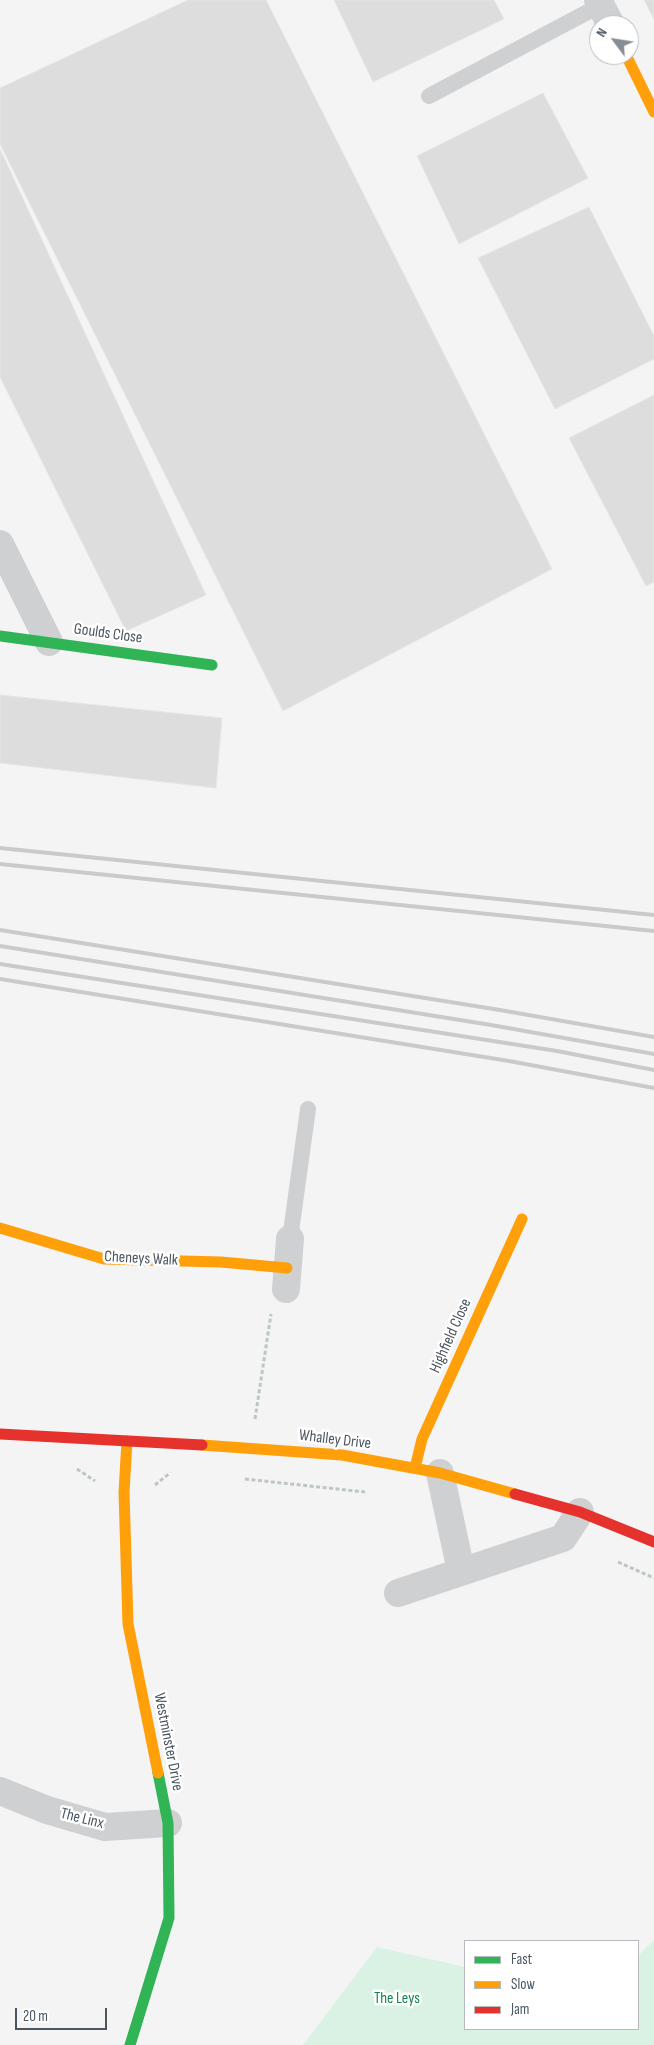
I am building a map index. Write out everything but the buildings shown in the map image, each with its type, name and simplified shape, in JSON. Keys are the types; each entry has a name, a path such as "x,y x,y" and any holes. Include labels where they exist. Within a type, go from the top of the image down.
{"street":[{"path":"631,65 654,112"},
{"path":"0,544 49,642"},
{"name":"Goulds Close","path":"0,636 212,665"},
{"name":"Highfield Close","path":"427,1471 422,1438 522,1219"},
{"name":"Cheneys Walk","path":"0,1228 104,1259 221,1262 286,1279"},
{"path":"286,1279 290,1239"},
{"name":"Whalley Drive","path":"0,1434 250,1447 342,1455 427,1471 580,1512 654,1542"},
{"name":"Westminster Drive","path":"127,1441 124,1492 128,1624 168,1823 169,1918 130,2045"},
{"path":"427,1471 445,1502 461,1571"},
{"path":"398,1593 563,1538 580,1512"},
{"name":"The Linx","path":"0,1791 47,1810 105,1827 168,1823"}],"lane":[{"path":"429,96 603,10"},
{"path":"290,1239 308,1109"}],"path":[{"path":"250,1447 274,1298 286,1279"},
{"path":"75,1467 96,1482 124,1492 148,1492 157,1482 174,1470"},
{"path":"237,1478 371,1492"},
{"path":"618,1562 654,1578"}],"green space":[{"name":"The Leys","path":"654,1940 654,2045 303,2045 377,1947 464,1967 464,2030 639,2030 639,1955"}],"railway":[{"path":"0,848 654,915"},
{"path":"0,864 654,931"},
{"path":"0,930 500,1010 654,1037"},
{"path":"0,946 491,1025 654,1054"},
{"path":"0,964 557,1051 654,1070"},
{"path":"0,979 509,1061 654,1088"}],"traffic: fast":[{"path":"0,636 212,665"},
{"path":"130,2045 169,1918 168,1823 158,1773"}],"traffic: slow":[{"path":"631,65 654,112"},
{"path":"415,1468 422,1439 522,1219"},
{"path":"0,1228 104,1259 221,1262 287,1268"},
{"path":"127,1441 124,1492 128,1624 158,1773"},
{"path":"202,1445 342,1455 440,1473 515,1494"}],"traffic: jam":[{"path":"0,1434 202,1445"},
{"path":"515,1494 580,1512 654,1542"}]}
